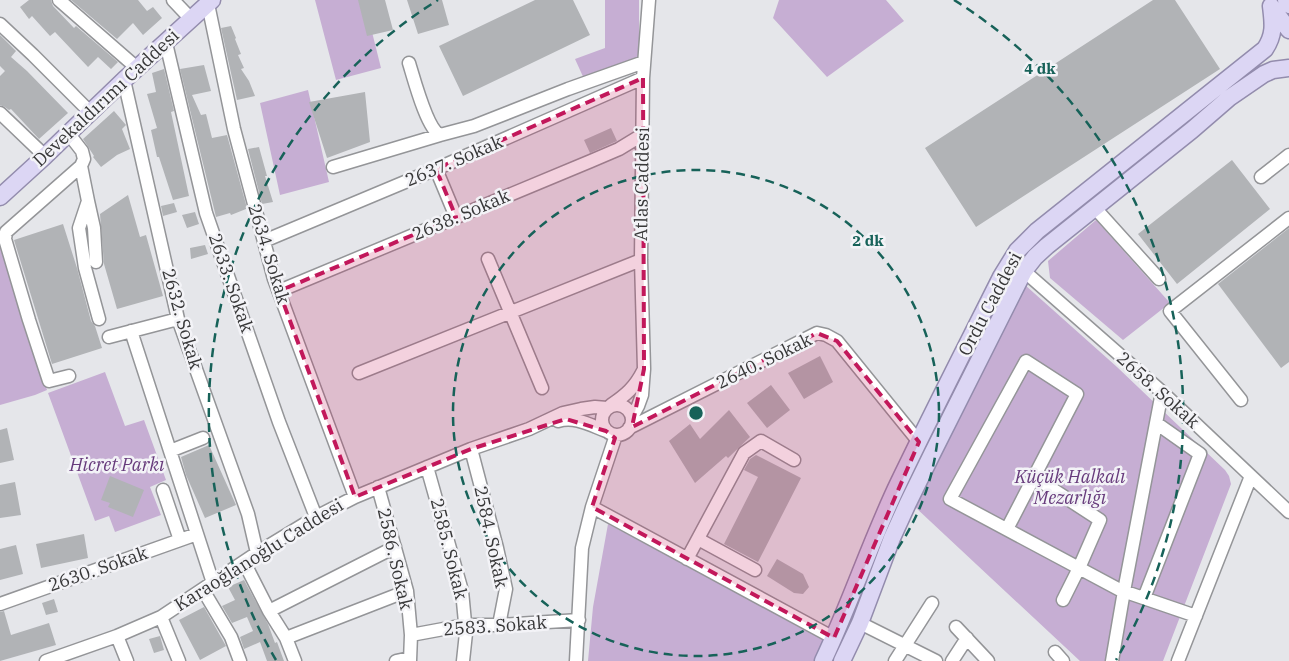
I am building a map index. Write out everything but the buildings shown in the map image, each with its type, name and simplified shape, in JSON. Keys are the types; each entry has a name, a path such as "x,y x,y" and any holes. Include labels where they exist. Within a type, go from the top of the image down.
{"main road":[{"name":"Devekaldırımı Caddesi","path":"0,197 210,2"},
{"path":"1275,2 1289,4"},
{"path":"1275,2 1289,30"},
{"name":"Ordu Caddesi","path":"823,661 899,482 1001,277 1017,251 1037,231 1264,49 1273,32 1275,2"},
{"name":"Ordu Caddesi","path":"842,661 860,623 892,538 1024,271 1047,246 1229,98 1254,80 1273,70 1289,68"}],"street":[{"path":"58,0 137,68"},
{"path":"173,0 191,19"},
{"name":"Atlas Caddesi","path":"631,422 642,395 644,368 641,260 642,135 643,78 649,0"},
{"name":"2634. Sokak","path":"210,2 234,130 264,241 279,291 355,497"},
{"path":"0,24 90,112"},
{"name":"2633. Sokak","path":"166,43 206,213 278,422 316,517"},
{"path":"333,167 474,126 568,89 644,62"},
{"path":"409,63 417,92 431,126 435,133 440,136"},
{"name":"2637. Sokak","path":"264,241 436,169 643,78"},
{"name":"2632. Sokak","path":"124,80 178,319 248,514 257,553"},
{"path":"0,113 45,156"},
{"path":"68,133 82,151 84,159 81,166 6,232 5,239 49,381 69,376"},
{"name":"2638. Sokak","path":"279,291 619,149 642,135"},
{"path":"1261,177 1289,155"},
{"path":"81,166 94,228 96,262"},
{"path":"436,169 456,217"},
{"path":"88,202 79,228 86,268 99,318"},
{"path":"1095,208 1159,279"},
{"path":"1241,400 1170,311 1289,218"},
{"path":"488,259 542,388"},
{"path":"359,373 641,260"},
{"name":"2658. Sokak","path":"1024,271 1162,392 1289,512"},
{"path":"109,337 178,319"},
{"path":"131,331 197,534 208,586 240,661"},
{"name":"2640. Sokak","path":"631,422 816,333 826,335 837,341 919,442"},
{"path":"1007,529 1077,394 1026,361 950,499 1124,591 1196,616"},
{"path":"611,433 603,426 603,412 637,383 644,368"},
{"path":"1112,661 1162,392"},
{"path":"616,404 626,408 631,422 624,433 611,433 576,420 566,419 529,428 563,413 596,407 609,407 616,404"},
{"path":"1144,598 1200,454 1156,423"},
{"name":"Karaoğlanoğlu Caddesi","path":"46,661 71,657 161,617 257,553 316,517 355,497 471,449 529,428"},
{"path":"576,661 582,548 611,433"},
{"path":"170,451 203,438"},
{"path":"687,559 744,453 761,441 794,460"},
{"name":"2584. Sokak","path":"471,449 506,589 499,625"},
{"name":"2585. Sokak","path":"427,467 462,591 466,633 463,661"},
{"path":"1178,661 1251,476"},
{"path":"1034,477 1100,520 1063,600"},
{"name":"2586. Sokak","path":"378,487 407,591 411,635 410,659"},
{"path":"163,490 180,540"},
{"path":"592,507 834,638"},
{"name":"2630. Sokak","path":"0,604 197,534"},
{"path":"698,539 755,570"},
{"path":"269,611 395,547"},
{"path":"244,562 269,611 286,638 295,661"},
{"path":"286,638 407,591"},
{"path":"895,661 932,603"},
{"path":"161,617 179,661"},
{"name":"2583. Sokak","path":"411,635 465,625 579,620"},
{"path":"860,623 936,661"},
{"path":"956,626 988,661"},
{"path":"117,636 127,661"},
{"path":"952,661 967,638"},
{"path":"396,661 410,659"}],"highlighted area":[{"path":"643,78 644,369 632,427 817,333 837,341 919,442 834,638 592,507 615,438 606,431 566,419 471,449 355,497 279,291 456,217 436,169"}],"green space":[{"path":"315,0 364,0 381,68 336,80"},
{"path":"605,0 639,0 639,58 585,81 575,59 605,48"},
{"path":"779,0 886,0 904,21 827,77 773,18"},
{"path":"308,90 329,182 280,195 260,103"},
{"path":"1096,220 1170,303 1123,340 1050,278 1048,261"},
{"path":"0,234 47,390 0,405"},
{"name":"Küçük Halkalı Mezarlığı","path":"1025,285 1117,367 1225,470 1229,476 1231,484 1163,661 1080,661 915,507"},
{"name":"Hicret Parkı","path":"105,372 125,426 144,420 166,480 150,487 161,515 115,532 109,516 95,521 48,393"},
{"path":"608,524 826,639 815,661 588,661 593,607"}]}
